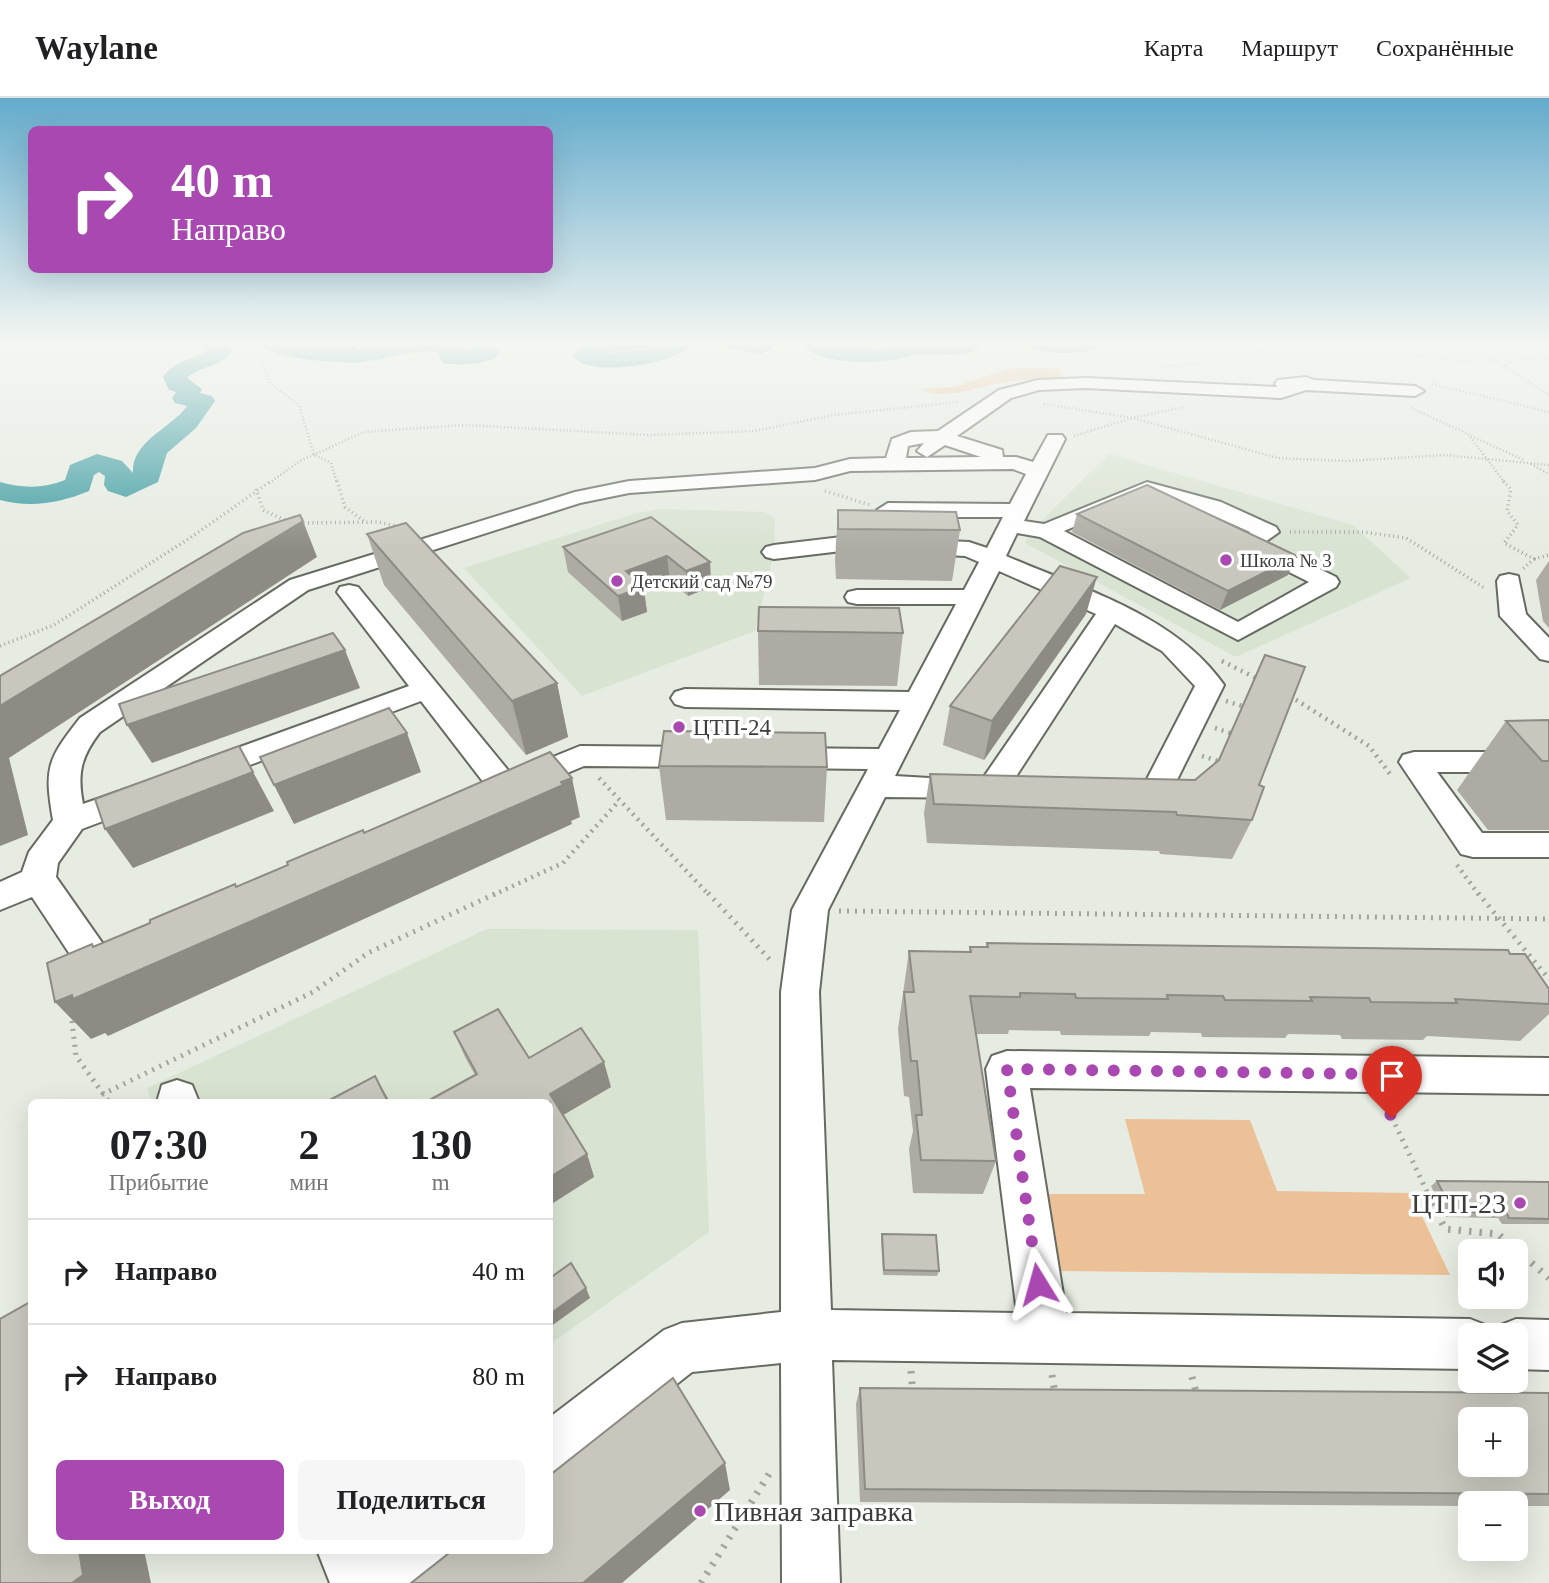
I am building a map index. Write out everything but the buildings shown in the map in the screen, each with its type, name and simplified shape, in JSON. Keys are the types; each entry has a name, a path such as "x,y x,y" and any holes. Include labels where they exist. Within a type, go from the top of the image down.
{"street":[{"path":"931,464 928,451 977,412"},
{"path":"895,464 900,443 911,438 943,437 975,450 1003,455 1026,467"},
{"path":"811,1583 800,992 810,910 1012,518 1026,467 1055,439"},
{"path":"70,821 61,776 66,756 90,724 299,585 575,498 629,487 816,474 850,465 1026,467"},
{"path":"1046,531 1147,488 1213,507 1268,532"},
{"path":"888,510 1012,518 1046,531 1238,632 1327,582 1247,542 1268,532"},
{"path":"774,552 850,543 887,543 969,550 1111,611 1171,645 1210,685 1159,786 1142,795 1100,793"},
{"path":"349,592 427,689 492,794 580,756 741,758 1004,790 1111,611"},
{"path":"1510,592 1513,616 1549,653"},
{"path":"856,597 971,597"},
{"path":"685,698 918,701"},
{"path":"1549,762 1414,762 1474,845 1549,845"},
{"path":"0,897 38,879"},
{"path":"96,963 147,941"},
{"path":"1045,1338 1007,1069 1549,1076"},
{"path":"553,1448 682,1348 806,1335 1458,1344"},
{"path":"1528,1344 1549,1345"},
{"path":"348,1554 359,1583"},
{"path":"376,1583 414,1554"}],"lane":[{"path":"96,963 38,879 41,861 70,821 427,689"}],"path":[{"path":"301,412 314,455 331,463 345,507 366,523"},
{"path":"0,646 64,618 190,538 256,489 314,455 364,432 464,425 649,435 754,431 859,412"},
{"path":"1104,412 1278,458 1346,461 1445,455 1549,465"},
{"path":"1055,439 1087,434 1132,418 1159,412"},
{"path":"1415,412 1468,434 1549,474"},
{"path":"1468,434 1495,474 1511,489 1507,511 1518,526 1504,543 1534,559"},
{"path":"785,476 888,510"},
{"path":"256,489 263,510 285,521 316,526 389,521 432,543"},
{"path":"1268,532 1363,532 1406,538 1510,592 1534,559 1549,555"},
{"path":"1220,660 1267,683"},
{"path":"1279,689 1369,746 1392,778"},
{"path":"580,756 619,801 800,992"},
{"path":"96,963 77,978 70,1005 76,1056 101,1099 313,992 368,953 563,863 619,801"},
{"path":"1449,854 1498,920 1549,979"},
{"path":"810,910 1549,919"},
{"path":"1371,1074 1445,1229 1498,1234 1549,1278"},
{"path":"701,1583 772,1469"}],"shaded area":[{"name":"Школа № 3","path":"1109,454 1353,525 1411,578 1236,657 1025,543 1033,529"},
{"path":"661,509 765,512 775,519 774,552 755,631 582,696 464,568 636,513"},
{"path":"487,929 698,930 709,1232 553,1342 553,1099 151,1099 147,1088"},
{"path":"1125,1119 1250,1120 1277,1191 1411,1193 1450,1275 1055,1271 1040,1194 1145,1194"}],"waterway":[{"path":"0,491 30,496 60,492 79,485 80,471 97,462 112,467 119,476 118,485 126,488 148,476 146,469 160,443 196,412"}],"place":[{"name":"Школа № 3","path":"1226,560"},
{"name":"Детский сад №79","path":"617,581"},
{"name":"ЦТП-24","path":"679,727"},
{"name":"ЦТП-23","path":"1520,1203"},
{"name":"Пивная заправка","path":"700,1511"}],"route":[{"path":"1038,1284 1007,1069 1371,1074 1392,1118"}]}
